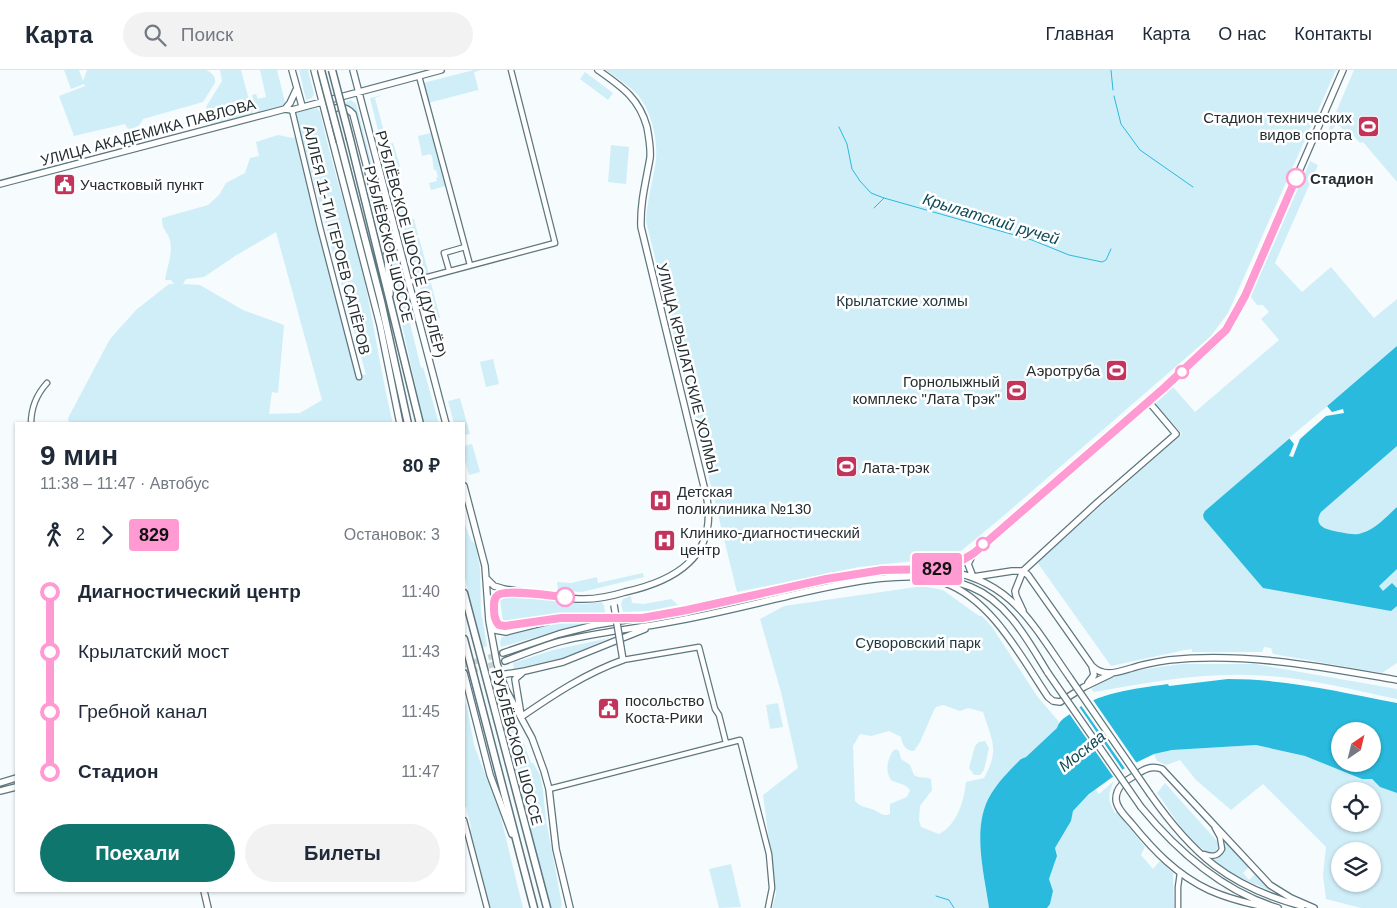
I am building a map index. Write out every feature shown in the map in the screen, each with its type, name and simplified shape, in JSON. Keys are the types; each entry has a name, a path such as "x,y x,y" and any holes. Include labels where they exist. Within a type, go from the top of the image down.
{"main road":[{"path":"292,70 302,106"},
{"path":"314,70 380,325 400,422"},
{"name":"РУБЛЁВСКОЕ ШОССЕ","path":"321,70 381,300 407,422"},
{"name":"РУБЛЁВСКОЕ ШОССЕ","path":"332,70 420,422"},
{"name":"РУБЛЁВСКОЕ ШОССЕ (ДУБЛЁР)","path":"353,70 445,422"},
{"name":"УЛИЦА АКАДЕМИКА ПАВЛОВА","path":"0,184 441,70"},
{"name":"УЛИЦА КРЫЛАТСКИЕ ХОЛМЫ","path":"487,579 498,587 529,593 584,599 612,596 656,584 669,578 687,565 707,533 710,516 641,227 642,202 650,152 647,130 640,109 635,101 598,70"},
{"path":"936,569 956,564 974,553 1149,402 1217,340 1233,319 1245,296 1343,70"},
{"path":"285,109 296,94 297,87"},
{"path":"327,118 333,109 340,107 347,109 353,114 386,240 390,298"},
{"path":"1149,402 1176,434 1023,571 1015,591 1016,596 1023,611 1150,794 1192,847 1205,859 1238,881 1284,901 1312,908"},
{"path":"465,489 483,552 487,579 488,621 500,674 506,690 537,750 549,790 556,849 570,908"},
{"path":"973,577 968,564 974,553"},
{"path":"504,653 559,634 595,625 687,610 826,579 882,570 936,569 973,577 984,581 1004,594 1023,611"},
{"path":"973,577 1023,571"},
{"path":"1023,571 1031,579 1092,666 1094,675 1084,687"},
{"path":"505,661 560,642 594,634 670,622 828,587 882,578 915,577 957,582 972,587 998,604 1009,615 1141,807 1170,841 1204,870 1237,891 1278,908"},
{"path":"934,579 961,589 976,600 995,620 1048,697 1053,701 1060,702 1112,673 1149,663 1187,658 1243,658 1295,663 1397,680"},
{"path":"529,593 500,594 496,597 494,608 496,623 505,626 525,622 547,621"},
{"path":"521,717 562,689 623,660 612,596"},
{"name":"РУБЛЁВСКОЕ ШОССЕ","path":"465,597 547,908"},
{"path":"488,621 492,628 501,632 561,618 642,618"},
{"path":"500,674 525,671 573,659 618,639 670,622"},
{"name":"РУБЛЁВСКОЕ ШОССЕ","path":"465,643 534,908"},
{"path":"1092,666 1100,671 1112,673"},
{"path":"521,717 515,679 525,671"},
{"path":"465,677 490,775 519,851"},
{"path":"465,693 471,701"},
{"path":"1271,908 1223,896 1200,885 1168,864 1125,816 1116,801 1120,786 1146,769 1152,767 1162,769 1270,884 1290,898 1312,908"},
{"path":"0,783 15,778"},
{"path":"0,791 15,787"},
{"path":"204,892 208,908"}],"street":[{"path":"409,282 555,243 511,70"},
{"path":"418,76 470,265"},
{"name":"АЛЛЕЯ 11-ТИ ГЕРОЕВ САПЁРОВ","path":"292,110 359,377"},
{"path":"449,270 444,253 465,247"},
{"path":"31,422 36,399 47,383"},
{"path":"623,660 699,647 726,743"},
{"path":"549,790 740,740 769,854 772,888 768,908"},
{"path":"465,824 487,908"},
{"path":"1192,847 1213,857 1220,852 1222,843 1213,825"},
{"path":"1178,908 1180,873"}],"green space":[{"path":"64,70 79,70 83,81 87,70 206,70 213,75 215,83 203,102 143,119 139,125 133,128 128,129 125,124 74,136 59,96 85,86 84,84 71,89"},
{"path":"220,70 241,70 253,115 211,126 206,107 222,81"},
{"path":"260,70 277,70 286,106 257,113 252,95 256,94 258,99 266,97"},
{"path":"299,70 308,70 314,94 312,98 306,100"},
{"path":"474,70 481,70 474,72 479,92 478,90 428,103 423,83"},
{"name":"Крылатские холмы","path":"606,70 1336,70 1228,313 1211,336 961,551 941,558 859,567 737,592 646,221 656,160 655,134 650,116 637,94"},
{"name":"Стадион технических видов спорта","path":"1354,70 1397,70 1397,182 1363,142 1360,143 1347,129 1344,131 1337,123 1327,138 1325,138"},
{"path":"585,72 613,93 608,100 580,79"},
{"path":"382,95 375,98 386,139 391,139 381,142 370,98"},
{"path":"351,100 356,104 412,318 409,319 421,368 423,367 438,422 424,422 356,116 347,106 346,102"},
{"path":"317,108 320,112 363,274 393,422 69,422 68,418 110,339 136,310 169,284 174,284 171,280 165,280 171,245 163,226 162,218 208,205 219,195 226,183 245,173 250,158 259,156 256,142 278,135 295,137 296,139 352,359 358,373 366,375 296,112","holes":["276,232 322,400 300,413 269,414 272,392 278,393 284,325 243,310 200,285 183,284 186,279 204,277"]},
{"path":"431,133 446,186 431,190 429,183 437,181 436,178 438,177 436,170 434,170 432,156 430,154 422,156 418,136"},
{"path":"393,143 400,166 387,169 381,145"},
{"path":"611,145 629,147 626,184 608,182"},
{"path":"1310,161 1318,165 1275,263 1302,292 1331,267 1374,318 1397,299 1397,663 1382,673 1273,654 1271,648 1264,647 1262,652 1192,652 1192,649 1111,666 1037,562 1182,434 1157,406 1156,402 1173,387 1195,412 1279,340 1261,319 1269,312 1263,305 1257,305 1251,297"},
{"path":"402,202 407,220 414,219 418,235 406,238 397,204"},
{"path":"419,238 429,274 416,278 406,242"},
{"path":"431,283 440,318 428,322 419,286"},
{"path":"493,359 499,384 486,387 480,362"},
{"path":"460,398 470,434 465,435 465,422 453,422 448,401"},
{"path":"472,444 480,472 469,475 465,461 465,446"},
{"path":"465,525 471,540 475,544 480,568 481,611 487,646 483,648 465,579"},
{"path":"643,573 644,577 582,592 558,590 557,582 571,583 597,577 598,583"},
{"name":"Суворовский парк","path":"923,586 943,590 979,616 982,616 992,627 1037,696 1059,722 1057,728 1026,757 1021,759 1000,783 989,798 984,811 980,838 982,867 989,908 772,908 776,894 763,795 798,768 781,692 760,619 784,606","holes":["943,705 960,711 968,708 983,712 993,745 993,752 992,760 984,778 966,782 959,812 951,825 939,834 921,827 919,820 920,806 932,790 931,779 914,775 910,765 901,759 899,751 896,749 889,758 888,773 891,780 904,785 910,790 907,797 890,804 890,814 886,815 862,806 855,801 853,746 860,734 871,736 889,731 901,737 905,747 914,751 936,707"]},
{"path":"507,596 584,604 601,602 604,605 605,613 559,613 504,622 500,600"},
{"path":"631,596 632,603 644,604 671,599 678,605 648,611 623,612 621,604 623,599"},
{"path":"570,621 589,622 501,647 502,637"},
{"path":"609,638 567,657 514,669 513,663 553,650"},
{"path":"1183,664 1255,664 1397,689 1397,699 1305,680 1250,675 1191,677 1094,692 1091,689 1123,674"},
{"path":"502,697 518,727 531,763 533,763 540,775 561,908 551,908 496,699"},
{"path":"465,701 474,745 500,814 523,908 490,908 487,904 466,807"},
{"path":"778,703 783,727 770,729 766,705"},
{"path":"985,741 989,748 984,770 980,775 974,775 969,768 975,746 979,742"},
{"path":"1256,745 1305,756 1331,766 1331,772 1345,772 1362,779 1371,779 1374,782 1331,782 1331,832 1381,832 1381,787 1397,793 1397,908 1361,908 1326,899 1323,875 1326,847 1263,784 1231,810 1196,780 1180,760 1166,765 1157,761 1154,754 1172,750"},
{"path":"1114,781 1110,794 1111,804 1115,813 1117,812 1145,847 1141,855 1153,869 1160,861 1173,873 1174,908 1047,908 1053,891 1049,879 1057,856 1055,848 1071,821 1073,811 1095,789 1099,794"},
{"path":"1165,783 1217,841 1219,846 1215,852 1209,853 1186,834 1157,793"},
{"path":"1225,842 1249,867 1243,873 1249,880 1255,874 1278,894 1231,874 1212,860 1222,854"},
{"path":"731,864 741,907 719,908 709,869"}],"water":[{"path":"1397,346 1397,446 1321,512 1318,521 1322,527 1330,530 1359,534 1377,525 1397,507 1397,569 1379,586 1383,591 1392,583 1397,588 1397,606 1391,611 1263,588 1204,519 1205,511"},
{"name":"Москва","path":"1228,679 1271,681 1397,703 1397,793 1381,787 1381,782 1375,782 1372,779 1362,779 1345,772 1381,772 1381,722 1331,722 1331,766 1305,756 1256,745 1172,750 1154,754 1125,768 1089,794 1073,811 1071,821 1055,848 1057,856 1049,879 1053,891 1047,908 989,908 982,865 980,835 985,807 1001,780 1021,759 1026,757 1057,728 1062,720 1081,707 1104,696 1168,684 1169,686"}],"pier":[{"path":"1327,406 1332,412 1343,409 1344,413 1326,416 1300,439 1293,457 1289,456 1294,444 1289,438"},
{"path":"1091,697 1138,765 1126,770 1080,704"},
{"path":"1078,705 1124,772 1114,778 1068,712"}],"waterway":[{"path":"1111,70 1113,90"},
{"path":"1114,96 1121,124 1140,150 1193,187"},
{"path":"839,127 847,144 852,169 871,193 884,198"},
{"name":"Крылатский ручей","path":"874,208 884,198 1032,240 1069,255 1102,262 1106,260 1111,249"},
{"path":"936,896 949,900 954,908"}],"tunnel":[{"path":"465,665 503,653"},
{"path":"465,673 505,661"}],"bus line":[{"name":"829","path":"565,597 529,593 500,594 494,601 496,623 505,626 561,618 642,618 687,610 729,599 826,579 882,570 936,569 962,561 974,553 1149,402 1226,330 1245,296 1296,178"}],"place":[{"name":"Стадион технических видов спорта","path":"1368,126"},
{"name":"Стадион","path":"1296,178"},
{"name":"Участковый пункт","path":"64,184"},
{"name":"Аэротруба","path":"1116,370"},
{"name":"Горнолыжный комплекс \"Лата Трэк\"","path":"1016,390"},
{"name":"Лата-трэк","path":"846,467"},
{"name":"Детская поликлиника №130","path":"661,500"},
{"name":"Клинико-диагностический центр","path":"664,541"},
{"name":"посольство Коста-Рики","path":"609,709"}]}
